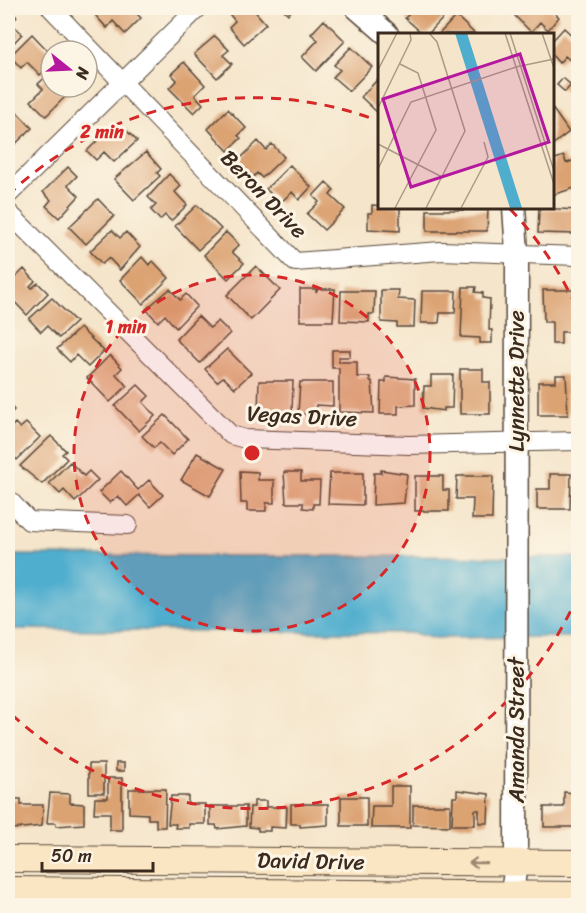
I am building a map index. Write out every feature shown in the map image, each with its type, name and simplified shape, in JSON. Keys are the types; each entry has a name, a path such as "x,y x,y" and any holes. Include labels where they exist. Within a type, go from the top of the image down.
{"main road":[{"name":"David Drive","path":"8,859 579,863"},
{"path":"100,859 100,890"},
{"name":"David Drive","path":"8,890 100,890 512,900 579,895"}],"street":[{"name":"Beron Drive","path":"51,8 295,262 441,251 579,256"},
{"path":"8,195 122,80 198,8"},
{"path":"357,8 386,33"},
{"name":"Lynnette Drive","path":"514,208 517,253 517,555"},
{"name":"Vegas Drive","path":"8,212 231,435 244,439 409,445 579,441"},
{"path":"8,499 29,521 128,525"},
{"name":"Amanda Street","path":"512,900 516,863 517,555"}],"water":[{"path":"8,555 578,557 578,637 431,638 413,633 8,629"}],"building":[{"path":"8,8 17,17 11,23 22,34 8,49"},
{"path":"103,8 131,8 141,18 125,34 113,21 107,28 95,15"},
{"path":"238,8 252,8 266,24 244,44 229,27 235,21 230,15"},
{"path":"282,8 294,8 288,14"},
{"path":"415,8 448,8 451,10 429,33 422,33 405,18"},
{"path":"523,8 549,8 559,17 548,30 540,22 531,32 515,16"},
{"path":"456,16 474,33 440,33"},
{"path":"324,20 345,41 316,71 302,57 318,40 311,34"},
{"path":"564,28 578,41 578,53 571,61 565,56 559,63 553,56 553,40"},
{"path":"32,34 39,41 39,74 27,62 21,68 10,56"},
{"path":"215,36 229,50 223,55 232,64 217,78 194,54"},
{"path":"351,47 372,67 349,91 333,77 340,70 334,65"},
{"path":"184,62 205,85 195,95 203,104 194,113 169,88 177,80 171,74"},
{"path":"578,64 578,78 572,72"},
{"path":"563,78 571,85 565,92 557,85"},
{"path":"378,79 378,113 361,97"},
{"path":"39,93 39,99 63,99 46,116 31,101"},
{"path":"14,109 32,128 8,151 8,115"},
{"path":"228,109 246,128 238,136 241,138 228,151 208,129"},
{"path":"553,109 569,132 553,144"},
{"path":"111,127 118,134 124,128 137,141 114,162 104,152 96,160 87,151"},
{"path":"258,141 266,150 272,144 284,157 262,178 257,173 253,177 238,161"},
{"path":"146,152 161,169 157,173 160,176 134,200 114,179"},
{"path":"564,156 566,163 576,160 578,187 553,195 553,160"},
{"path":"290,165 311,187 299,200 292,192 280,203 266,189"},
{"path":"68,167 77,176 68,185 79,196 59,218 46,206 51,200 43,192"},
{"path":"169,174 181,186 175,192 187,205 171,221 165,215 160,220 151,210 156,205 148,197"},
{"path":"326,182 334,190 330,195 345,209 324,230 307,214 319,202 313,196"},
{"path":"98,199 114,216 86,244 69,227"},
{"path":"197,205 221,229 198,250 175,226"},
{"path":"372,205 378,205 378,208 400,208 400,231 368,229 368,213 372,213"},
{"path":"539,208 578,210 578,234 538,233"},
{"path":"427,210 488,210 487,231 427,231"},
{"path":"112,230 120,238 126,232 140,247 120,270 109,258 102,264 90,251"},
{"path":"226,232 239,245 232,252 244,263 228,279 204,255"},
{"path":"142,257 149,265 153,261 169,278 143,304 120,280"},
{"path":"8,262 14,269 8,275"},
{"path":"256,266 280,290 251,320 227,295"},
{"path":"24,269 35,281 30,286 32,288 38,283 48,293 27,315 8,295 8,285"},
{"path":"463,287 476,287 475,292 483,293 483,298 490,299 489,330 492,330 492,343 480,343 480,338 461,337"},
{"path":"170,289 180,300 186,294 197,306 176,328 165,315 158,322 146,309"},
{"path":"300,289 316,289 316,293 318,289 335,289 333,321 300,321"},
{"path":"381,290 399,290 398,299 415,300 414,327 397,327 397,323 381,322"},
{"path":"543,290 573,290 573,332 561,332 561,344 552,344 552,322 544,322"},
{"path":"341,291 375,291 374,314 369,314 369,322 340,321"},
{"path":"422,291 456,291 455,313 440,313 439,323 421,323"},
{"path":"52,298 76,322 59,338 47,326 41,332 29,319"},
{"path":"198,316 210,328 218,321 230,333 200,363 176,339"},
{"path":"80,328 104,351 88,367 76,355 70,362 57,349"},
{"path":"227,349 251,373 235,388 223,377 217,382 205,369"},
{"path":"332,350 350,350 350,357 339,357 339,362 357,362 357,377 370,377 374,413 339,412 339,368 332,368"},
{"path":"110,355 122,368 116,374 127,386 110,402 87,378"},
{"path":"460,369 483,369 483,382 490,382 490,414 460,414"},
{"path":"431,375 453,375 452,408 444,408 444,411 423,408 424,386 431,386"},
{"path":"556,375 566,375 568,415 538,415 538,382 556,382"},
{"path":"386,377 415,379 415,405 398,406 398,414 380,414 381,382 386,382"},
{"path":"576,380 578,380 578,401 576,401"},
{"path":"259,381 293,381 292,413 258,412"},
{"path":"300,382 333,382 333,406 316,405 316,414 298,414"},
{"path":"138,385 149,396 143,402 155,416 139,431 115,406"},
{"path":"8,403 14,410 8,416"},
{"path":"165,415 188,439 172,455 160,443 154,448 142,436"},
{"path":"15,423 20,428 26,423 40,437 17,460 8,450 8,430"},
{"path":"51,436 66,451 62,454 67,459 42,484 20,466"},
{"path":"197,453 226,469 210,496 181,480"},
{"path":"70,462 84,476 89,471 98,480 75,502 64,490 60,494 49,483"},
{"path":"381,470 407,474 404,503 373,505 374,473 381,473"},
{"path":"121,471 138,490 149,480 163,495 150,507 139,495 127,506 118,496 110,503 99,492"},
{"path":"240,471 258,472 258,480 274,480 274,503 266,503 266,511 247,511 247,503 241,503"},
{"path":"284,472 301,472 301,481 320,481 319,504 313,504 313,509 303,508 303,503 286,503"},
{"path":"330,473 363,473 363,505 328,504"},
{"path":"550,474 571,474 570,509 537,509 537,489 550,489"},
{"path":"576,475 578,475 578,502 575,502"},
{"path":"415,476 443,476 443,490 449,490 449,511 415,511"},
{"path":"457,476 493,476 492,519 472,519 473,499 456,499"},
{"path":"116,763 124,763 124,771 116,771"},
{"path":"89,764 104,764 104,793 89,793"},
{"path":"108,778 122,778 122,830 110,830 110,813 94,813 95,798 108,798"},
{"path":"391,786 410,786 410,828 371,828 372,806 391,806"},
{"path":"129,789 166,789 165,827 156,827 156,819 148,819 148,814 129,813"},
{"path":"457,790 489,794 488,823 479,823 479,810 475,810 475,825 452,825 453,797 457,797"},
{"path":"564,792 576,793 576,798 578,798 578,827 544,827 544,807 564,807"},
{"path":"50,793 70,794 70,803 84,804 84,824 56,826 56,823 47,823"},
{"path":"171,796 188,796 188,804 205,804 205,824 189,824 189,828 175,828 176,824 168,824"},
{"path":"341,797 367,797 367,826 341,826"},
{"path":"8,799 21,799 21,805 43,805 42,826 13,829 14,826 8,826"},
{"path":"254,801 266,801 266,807 287,807 286,828 270,827 270,831 258,831 258,828 249,827 250,807 254,807"},
{"path":"291,804 328,804 328,825 300,827 300,824 291,824"},
{"path":"413,805 450,805 450,826 413,825"},
{"path":"210,806 246,806 246,826 217,829 216,825 210,825"}]}
